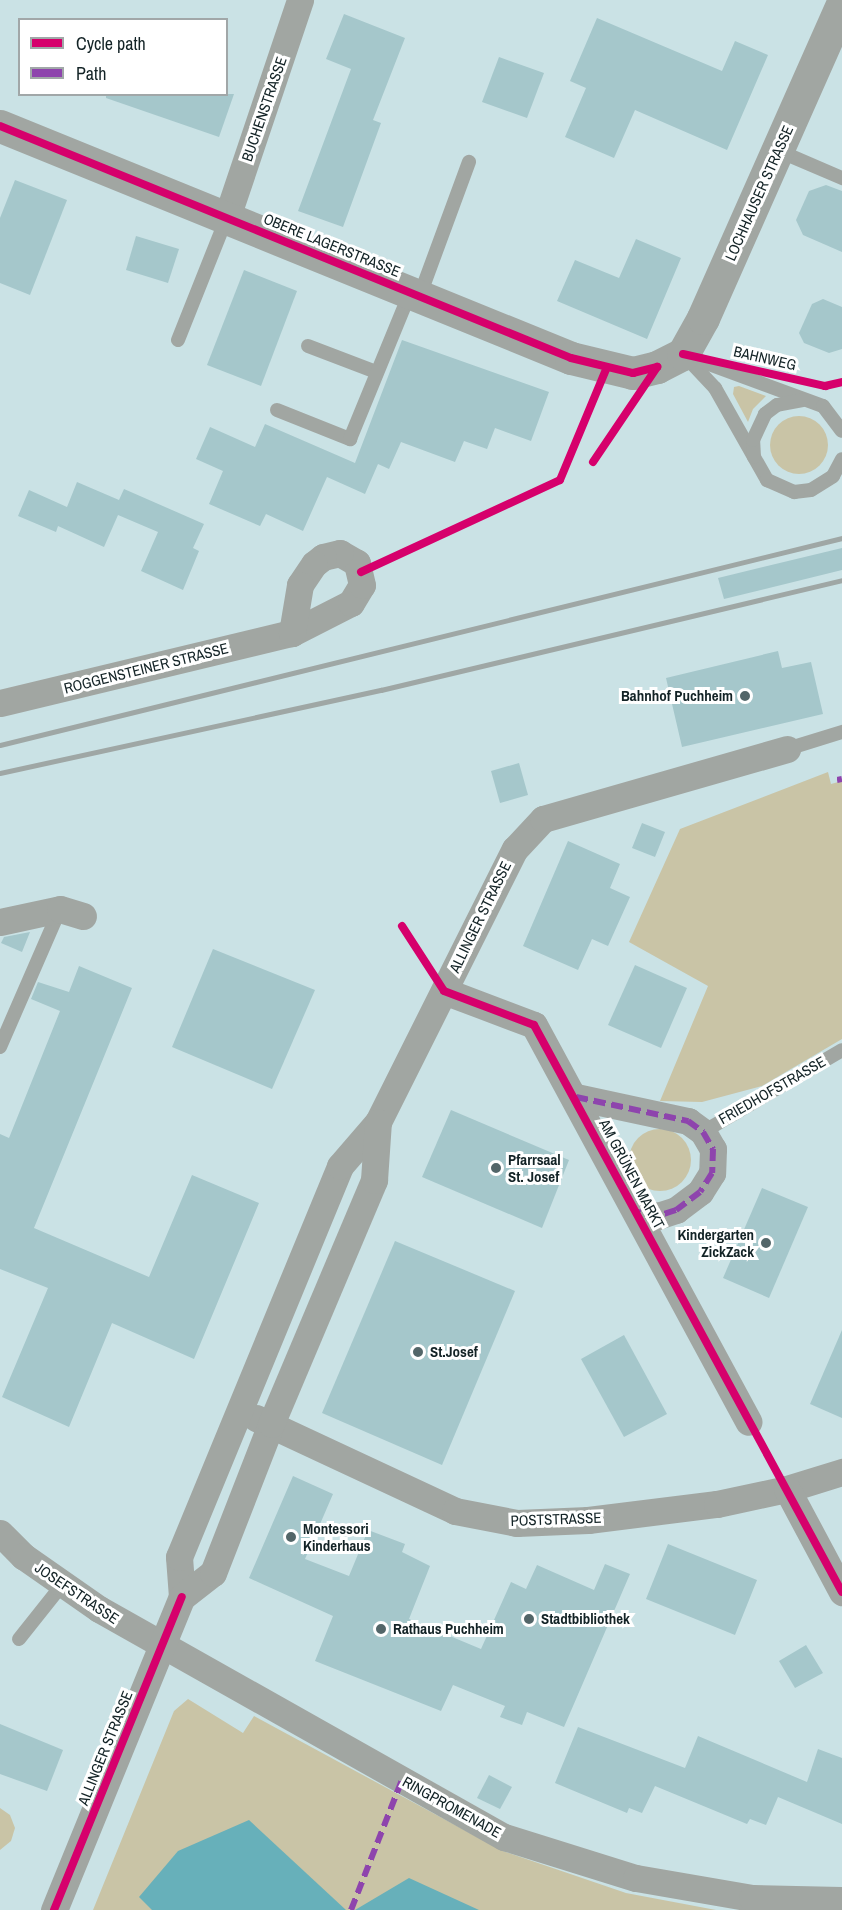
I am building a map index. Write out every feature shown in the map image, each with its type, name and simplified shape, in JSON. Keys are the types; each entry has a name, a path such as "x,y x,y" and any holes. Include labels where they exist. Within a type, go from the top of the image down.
{"street":[{"name":"BUCHENSTRASSE","path":"227,217 300,0"},
{"name":"LOCHHAUSER STRASSE","path":"670,361 703,318 842,4"},
{"name":"OBERE LAGERSTRASSE","path":"1,128 416,293 571,358 633,373 670,361"},
{"name":"ROGGENSTEINER STRASSE","path":"0,703 292,633"},
{"name":"ALLINGER STRASSE","path":"182,1597 179,1557 340,1166 378,1122 504,866 525,836 543,819 787,749"},
{"path":"0,922 72,913"},
{"name":"AM GRÜNEN MARKT","path":"444,991 534,1025 576,1097 749,1422"},
{"name":"FRIEDHOFSTRASSE","path":"576,1097 688,1121 703,1132 713,1149 712,1165 700,1192 676,1210 658,1216 637,1212"},
{"name":"ALLINGER STRASSE","path":"54,1910 160,1645 182,1597 213,1573 271,1424 374,1180 378,1122"},
{"name":"POSTSTRASSE","path":"239,1411 455,1511 517,1524 704,1506 787,1489 842,1472"},
{"path":"787,1489 842,1592"},
{"name":"JOSEFSTRASSE","path":"0,1533 62,1585 160,1645"},
{"name":"RINGPROMENADE","path":"160,1645 504,1836 636,1878 752,1898 842,1900"}],"lane":[{"path":"778,151 842,178"},
{"path":"277,410 350,439 376,372 416,293 469,162"},
{"path":"178,340 227,217"},
{"path":"308,345 376,372"},
{"path":"670,361 808,400 838,417 842,431"},
{"path":"670,361 715,388 758,468 767,480 794,492 822,485 842,485"},
{"path":"758,468 753,440 765,414 793,400 808,400"},
{"path":"822,485 833,476 842,459"},
{"path":"787,749 842,732"},
{"path":"0,1047 72,913"},
{"name":"FRIEDHOFSTRASSE","path":"703,1132 842,1050"},
{"path":"19,1639 62,1585"}],"shaded area":[{"path":"739,386 766,396 753,409 748,422 733,394 734,387"},
{"path":"793,416 805,416 820,424 828,439 828,451 820,466 805,474 793,474 778,466 770,451 770,439 778,424"},
{"path":"828,772 831,784 842,781 842,1039 762,1086 702,1102 660,1101 708,986 629,942 680,829"},
{"path":"654,1129 666,1129 682,1138 689,1148 691,1160 689,1172 682,1182 666,1191 654,1191 643,1186 634,1177 629,1166 629,1154 634,1143 643,1134"},
{"path":"188,1699 243,1733 254,1716 503,1851 626,1893 716,1910 93,1910 174,1711"},
{"path":"0,1808 10,1815 15,1828 11,1841 0,1850"}],"water":[{"path":"249,1820 346,1910 152,1910 139,1897 178,1851"},
{"path":"409,1878 479,1910 355,1910"}],"building":[{"path":"344,14 405,38 373,120 381,123 343,227 298,211 351,69 326,59"},
{"path":"597,18 722,71 735,41 768,55 727,150 635,110 614,158 565,137 586,88 570,81"},
{"path":"499,57 544,73 527,118 482,102"},
{"path":"228,94 234,94 219,137 106,98 106,96 228,96"},
{"path":"15,180 67,200 30,295 0,283 0,218"},
{"path":"826,185 842,191 842,252 803,235 796,220 809,191"},
{"path":"136,236 179,249 168,283 126,270"},
{"path":"636,239 681,258 647,339 557,301 575,260 619,278"},
{"path":"244,270 297,291 261,386 207,365"},
{"path":"823,299 842,307 842,349 829,353 804,343 799,333 812,304"},
{"path":"402,340 549,392 531,441 495,428 487,449 464,441 455,462 401,442 389,469 378,464 365,494 327,477 303,531 266,514 260,526 209,504 223,471 196,459 210,427 255,447 265,424 355,463"},
{"path":"77,482 119,500 124,489 204,524 193,548 199,551 183,590 141,571 158,532 118,515 104,547 58,526 56,532 18,516 29,490 67,507"},
{"path":"842,548 842,570 724,599 718,578"},
{"name":"Bahnhof Puchheim","path":"778,651 782,668 811,662 823,714 682,747 666,678"},
{"path":"519,763 528,795 500,803 491,771"},
{"path":"642,823 665,832 655,857 632,848"},
{"path":"568,841 620,864 610,888 630,897 608,946 592,939 578,970 523,946"},
{"path":"30,932 22,952 1,943 4,937"},
{"path":"213,949 315,990 272,1089 172,1047"},
{"path":"635,965 687,988 661,1048 608,1025"},
{"path":"79,966 132,988 34,1228 149,1277 192,1175 259,1203 194,1359 112,1323 69,1427 2,1397 48,1288 0,1269 0,1134 9,1138 60,1011 31,999 38,982 69,992"},
{"name":"Pfarrsaal St. Josef","path":"451,1110 569,1160 542,1228 422,1177"},
{"name":"Kindergarten ZickZack","path":"762,1188 808,1207 769,1298 723,1278"},
{"name":"St.Josef","path":"395,1241 515,1291 442,1465 322,1413"},
{"path":"842,1330 842,1418 810,1404"},
{"path":"624,1335 667,1414 624,1437 581,1359"},
{"path":"293,1476 333,1494 305,1559 349,1576 368,1530 405,1544 402,1552 430,1566 409,1619 481,1649 511,1582 526,1589 537,1565 594,1590 605,1564 630,1574 564,1727 527,1712 522,1725 500,1717 505,1706 453,1685 441,1711 315,1661 333,1616 249,1578"},
{"path":"668,1544 757,1580 735,1635 646,1599"},
{"path":"806,1645 823,1673 795,1688 779,1661"},
{"path":"0,1724 63,1750 47,1791 0,1774"},
{"path":"578,1727 685,1768 698,1736 807,1782 818,1749 842,1758 842,1824 778,1797 766,1825 750,1819 747,1824 655,1786 642,1813 629,1808 627,1813 555,1783"},
{"path":"489,1775 512,1787 500,1809 477,1798"}],"railway":[{"path":"0,745 842,538"},
{"path":"0,773 381,690 842,580"}],"marked path":[{"path":"837,780 842,779"},
{"path":"576,1097 688,1121 703,1132 713,1149 712,1173 700,1192 676,1210 658,1216 637,1212"},
{"path":"351,1910 402,1780"}],"cycle path":[{"path":"0,126 571,358 633,373 657,367"},
{"name":"BAHNWEG","path":"683,354 825,386 842,382"},
{"path":"361,572 560,480 607,367"},
{"path":"593,462 657,367"},
{"path":"402,926 444,991 534,1025 842,1592"},
{"path":"54,1910 182,1597"}],"place":[{"name":"Bahnhof Puchheim","path":"745,696"},
{"name":"Pfarrsaal St. Josef","path":"496,1168"},
{"name":"Kindergarten ZickZack","path":"766,1243"},
{"name":"St.Josef","path":"418,1352"},
{"name":"Montessori Kinderhaus","path":"291,1537"},
{"name":"Stadtbibliothek","path":"529,1619"},
{"name":"Rathaus Puchheim","path":"381,1629"}]}
